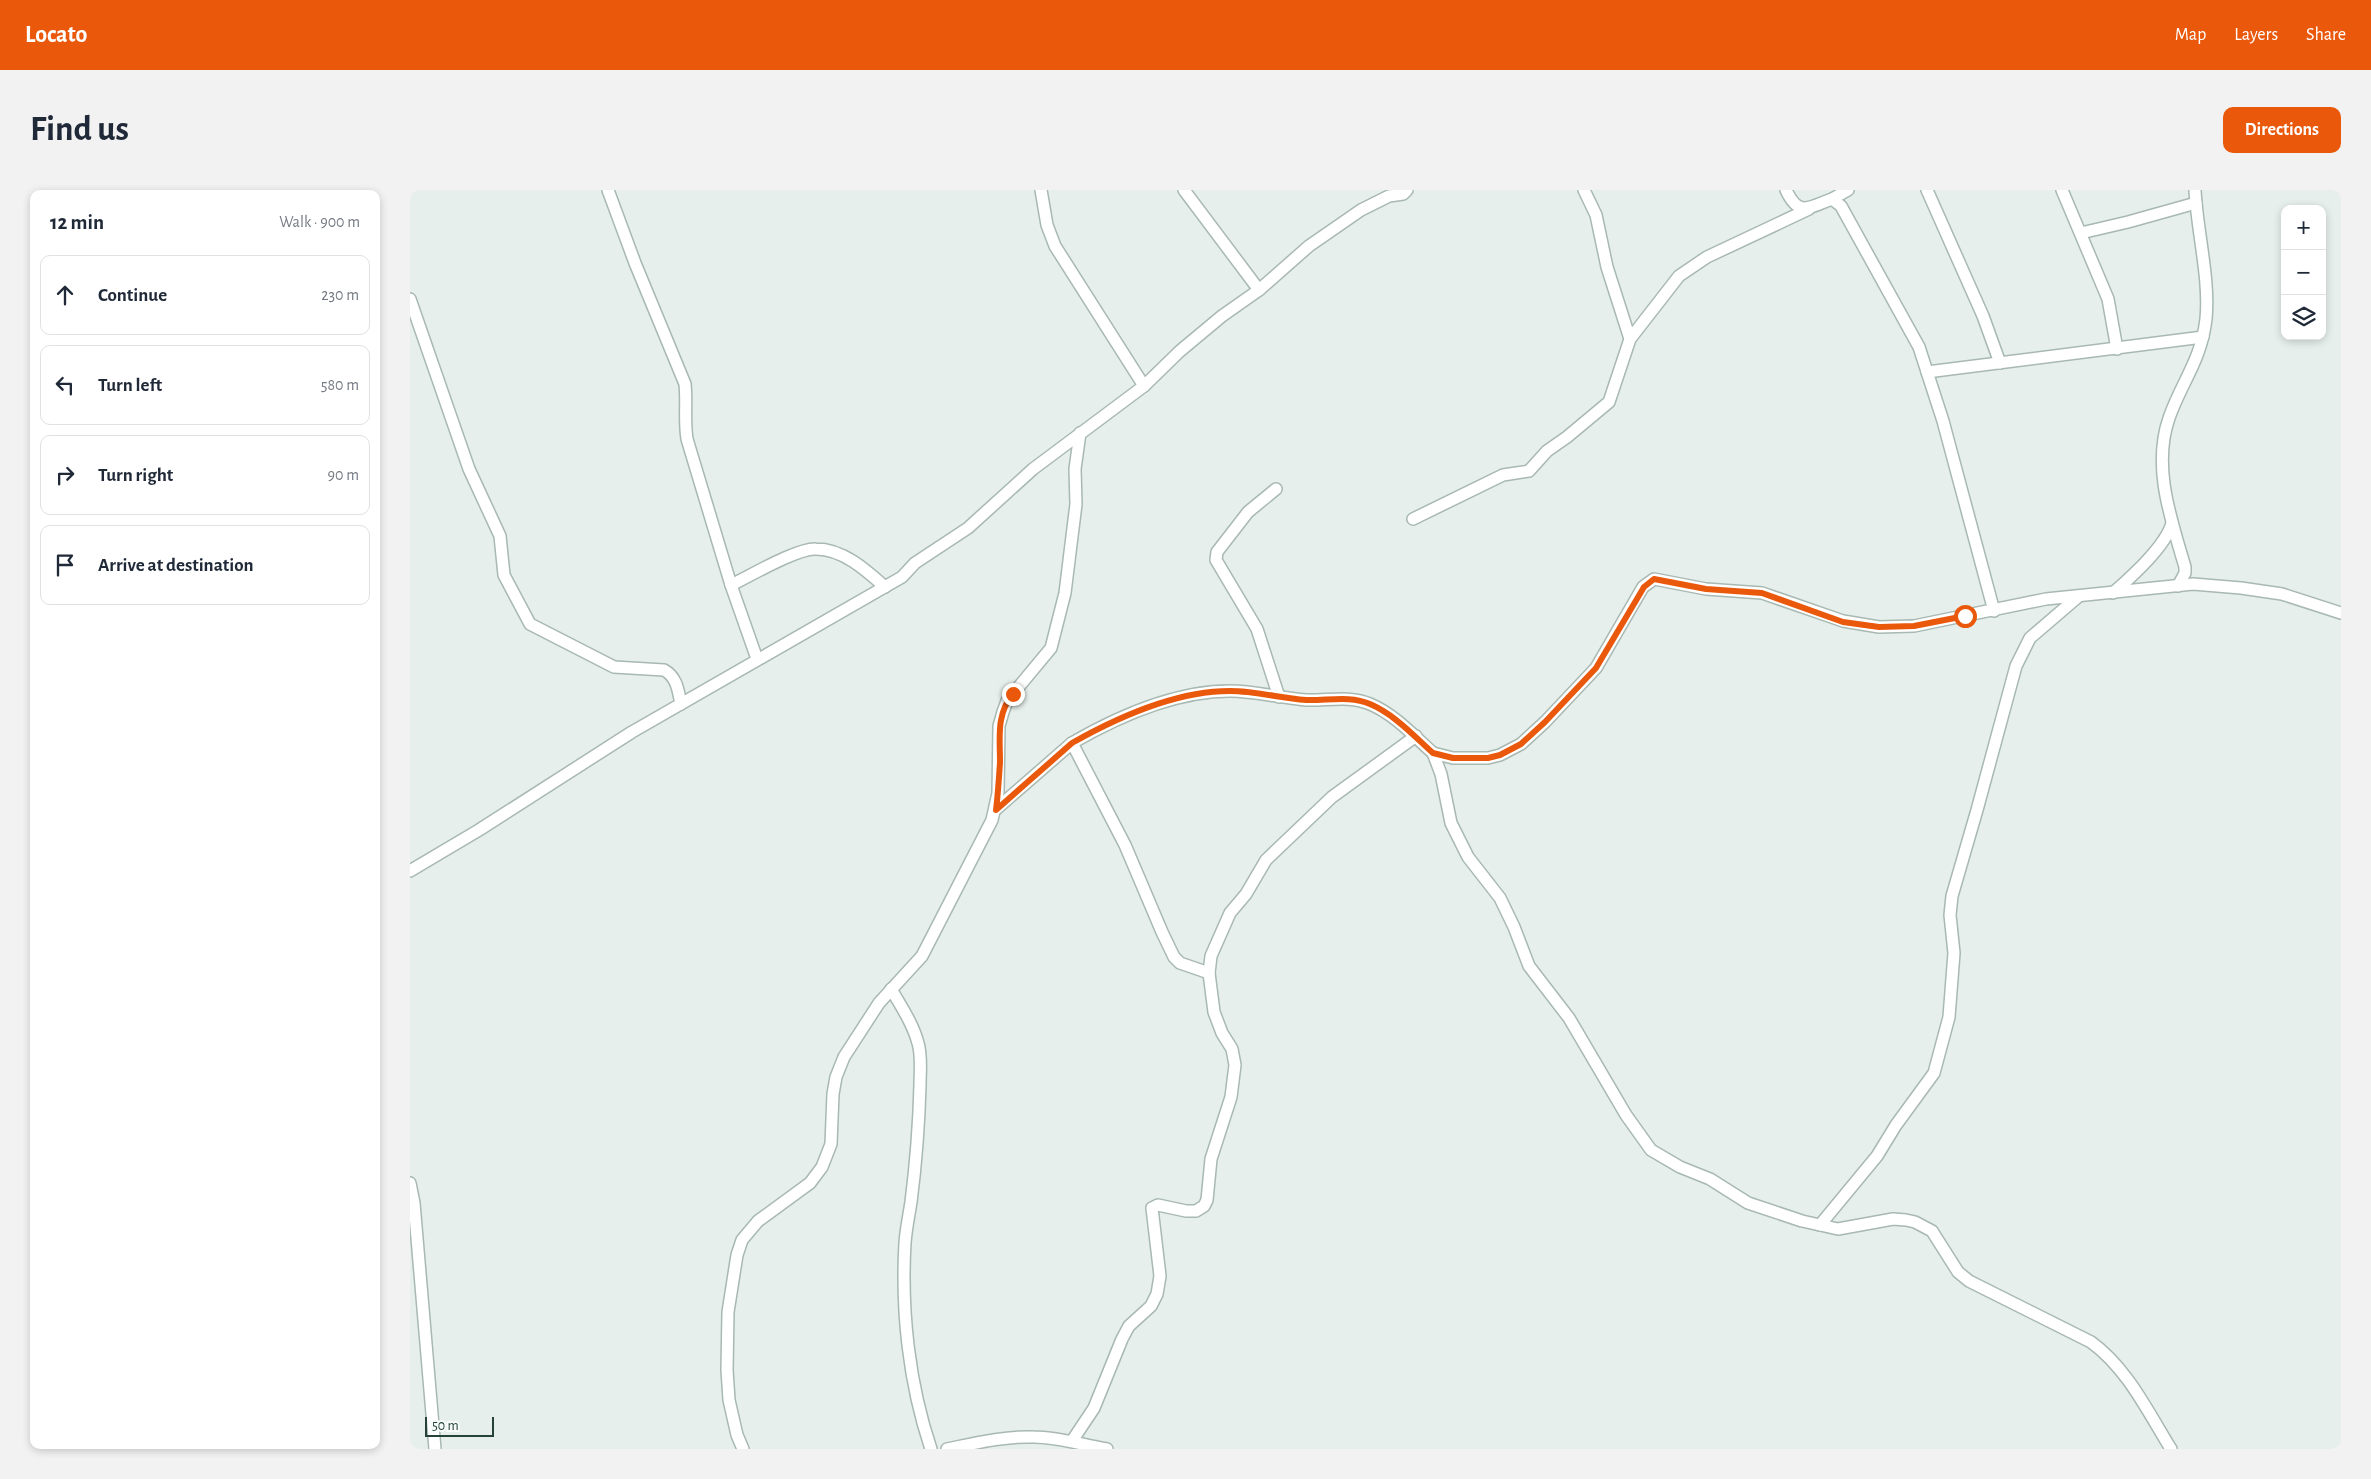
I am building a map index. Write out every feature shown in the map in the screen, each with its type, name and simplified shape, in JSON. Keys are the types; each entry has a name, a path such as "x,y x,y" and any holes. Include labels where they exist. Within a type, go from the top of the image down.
{"street":[{"path":"608,190 685,384 684,422 687,439 731,585 757,659"},
{"path":"1041,190 1047,225 1056,246 1144,386"},
{"path":"1184,190 1259,290"},
{"path":"410,871 479,830 632,732 902,577 915,563 968,528 1033,470 1144,386 1180,351 1222,316 1259,290 1309,246 1354,216 1389,196 1403,194 1407,190"},
{"path":"1584,190 1596,215 1606,267 1630,339"},
{"path":"1786,190 1794,205 1808,209"},
{"path":"1414,520 1503,475 1529,471 1547,451 1567,437 1608,402 1630,339 1648,318 1666,291 1689,267 1848,190"},
{"path":"1927,190 1983,316 2000,363"},
{"path":"2062,190 2108,299 2117,349"},
{"path":"2193,584 2185,573 2172,523 2164,486 2162,456 2164,436 2169,418 2194,367 2203,337 2206,297 2195,190"},
{"path":"1832,199 1841,206 1919,347 1943,421 1994,611"},
{"path":"2081,233 2196,203"},
{"path":"410,299 469,469 500,536 504,576 530,624 614,667 664,670 669,672 677,684 682,704"},
{"path":"1928,372 2203,337"},
{"path":"743,1449 737,1435 729,1400 727,1370 728,1312 737,1255 742,1240 758,1221 810,1183 822,1167 831,1144 833,1094 836,1077 856,1038 891,989 918,961 932,939 992,820 996,810 1000,763 999,726 1003,712 1007,701 1051,648 1066,593 1076,504 1075,469 1080,433"},
{"path":"1276,489 1248,512 1217,552 1216,560 1257,629 1279,697"},
{"path":"2113,593 2127,581 2167,537 2172,523"},
{"path":"731,585 797,553 814,548 827,550 860,565 885,587"},
{"path":"2178,586 2185,573"},
{"path":"1433,753 1453,758 1488,758 1500,755 1521,744 1545,722 1596,668 1644,587 1654,579 1706,589 1762,593 1843,622 1879,627 1914,626 2046,599 2193,584 2282,594 2341,613"},
{"path":"1820,1225 1877,1156 1896,1125 1934,1073 1949,1018 1954,953 1950,905 2016,666 2030,638 2079,596"},
{"path":"996,810 1072,743 1137,712 1178,698 1230,691 1312,700 1344,699 1370,704 1416,736 1433,753 1441,774 1452,823 1468,857 1500,898 1514,927 1529,966 1569,1018 1617,1100 1651,1150 1680,1167 1710,1179 1748,1202 1820,1225 1838,1228 1893,1219 1915,1222 1926,1227 1932,1231 1958,1272 1969,1281 2091,1342 2106,1353 2120,1370 2171,1449"},
{"path":"1072,1441 1094,1408 1129,1326 1150,1306 1157,1294 1160,1276 1152,1208 1158,1205 1196,1211 1204,1206 1207,1200 1211,1159 1230,1097 1234,1065 1232,1049 1222,1033 1214,1012 1209,973 1211,956 1230,913 1246,894 1266,860 1344,787 1416,736"},
{"path":"1072,743 1125,845 1174,957 1180,963 1209,973"},
{"path":"1441,774 1453,758"},
{"path":"891,989 911,1025 918,1043 920,1056 920,1119 905,1242 905,1276 909,1346 917,1405 931,1449"},
{"path":"410,1182 414,1203 435,1449"},
{"path":"947,1449 1012,1437 1072,1441 1106,1449"}],"route":[{"path":"1013,694 1007,701 999,726 1000,763 996,810 1072,743 1137,712 1178,698 1216,692 1230,691 1303,700 1344,699 1359,701 1370,704 1389,715 1416,736 1433,753 1441,757 1480,759 1500,755 1521,744 1545,722 1596,668 1647,582 1654,579 1706,589 1762,593 1843,622 1879,627 1914,626 1965,616"}]}
